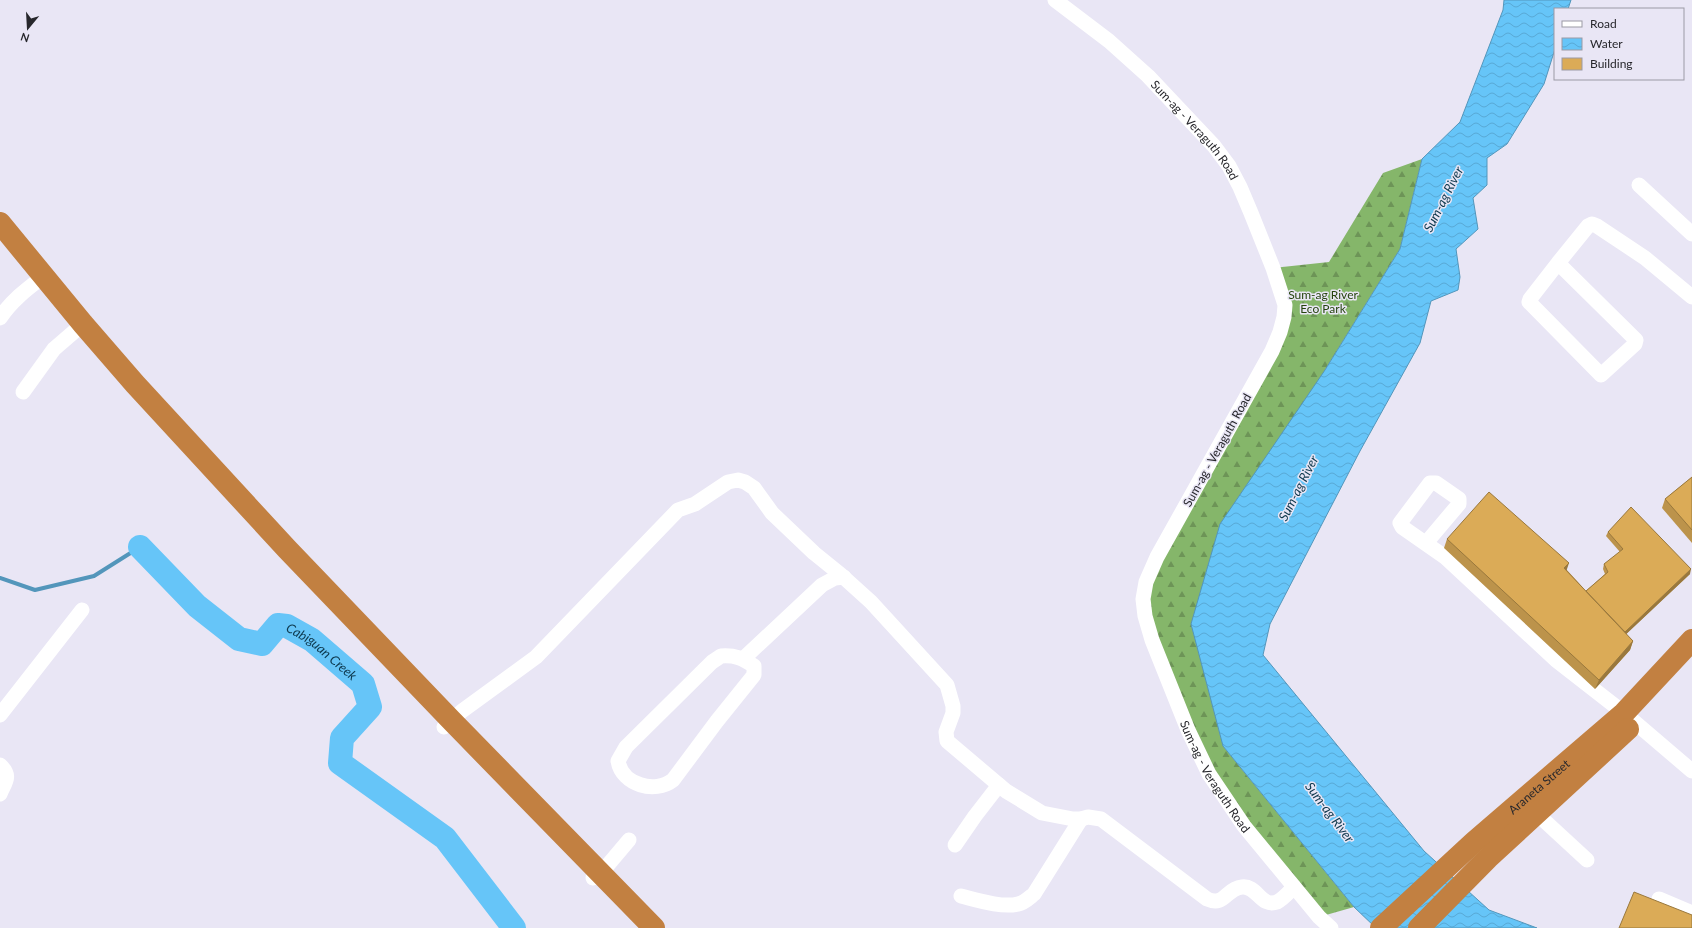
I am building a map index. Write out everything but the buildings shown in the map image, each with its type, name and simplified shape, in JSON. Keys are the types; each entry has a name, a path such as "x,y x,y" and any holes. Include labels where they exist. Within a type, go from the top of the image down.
{"highway":[{"path":"0,222 40,279 127,390 280,555 596,875 654,928"},
{"path":"0,238 40,279"},
{"name":"Araneta Street","path":"1381,928 1481,850 1629,718 1692,640"},
{"name":"Araneta Street","path":"1419,928 1481,850 1536,813 1629,718 1692,657"},
{"path":"596,875 640,928"}],"street":[{"name":"Sum-ag - Veraguth Road","path":"1055,0 1109,41 1148,76 1214,146 1229,166 1240,187 1285,305 1284,317 1280,332 1272,351 1157,557 1146,582 1143,599 1145,616 1152,640 1167,680 1188,730 1209,774 1244,826 1319,917 1331,928"},
{"path":"1639,185 1692,234"},
{"path":"1558,263 1636,340 1635,344 1603,375 1598,373 1529,302 1530,298 1558,263 1588,226 1592,224 1645,258 1692,297"},
{"path":"0,318 8,306 18,296 40,279"},
{"path":"23,392 54,349 79,327"},
{"path":"448,724 536,657 678,510 695,504 728,482 738,480 745,482 754,488 772,513 784,525 871,602 947,685 954,706 946,732 947,741 1006,791 1042,813 1073,820 1088,817 1101,819 1207,899 1214,902 1219,902 1236,888 1244,886 1254,891 1265,902 1270,903 1278,901 1294,887"},
{"path":"1426,543 1470,578 1556,660 1629,718 1692,771"},
{"path":"744,659 822,585 835,578 844,578"},
{"path":"0,715 82,610"},
{"path":"721,656 733,656 744,659 754,666 755,671 753,677 717,721 673,780 663,785 651,788 634,782 623,774 618,761 626,747 712,662 721,656"},
{"path":"0,765 6,770 7,780 0,794"},
{"path":"956,845 999,784"},
{"path":"1536,813 1587,860"},
{"path":"962,896 1000,904 1017,905 1024,902 1034,894 1081,819"},
{"path":"596,875 629,840"},
{"path":"1659,899 1692,912"}],"green space":[{"name":"Sum-ag River Eco Park","path":"1422,159 1400,249 1325,370 1223,746 1354,907 1319,917 1209,774 1152,640 1146,582 1284,317 1273,268 1329,262 1383,173"}],"water":[{"name":"Sum-ag River","path":"1504,0 1571,0 1568,8 1554,8 1554,52 1544,84 1507,144 1487,158 1487,185 1473,198 1478,229 1456,249 1460,277 1458,290 1431,301 1420,343 1360,451 1270,624 1263,655 1424,851 1489,910 1537,928 1376,928 1354,907 1223,746 1191,624 1220,524 1325,370 1400,249 1422,159 1460,122 1503,10"}],"waterway":[{"name":"Cabiguan Creek","path":"0,578 35,590 94,576 140,547"},
{"name":"Cabiguan Creek","path":"140,547 197,606 239,639 262,644 278,625 287,626 312,640 363,684 370,707 342,738 340,763 445,838 514,928"}]}
